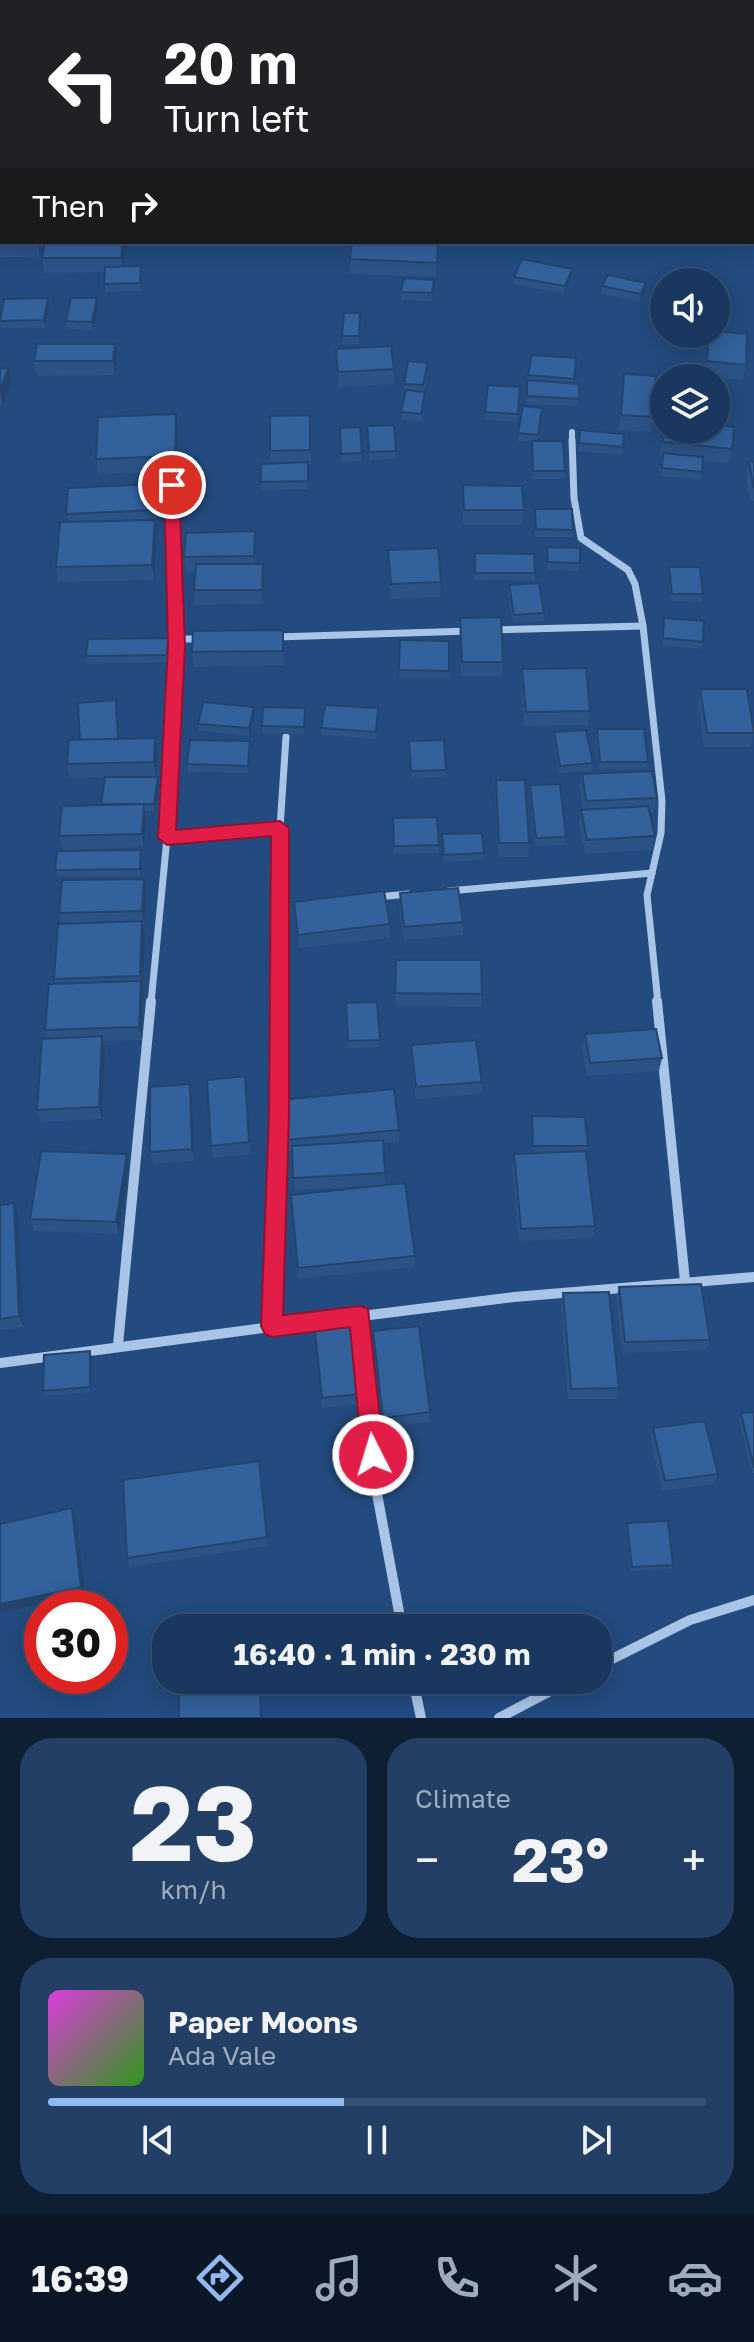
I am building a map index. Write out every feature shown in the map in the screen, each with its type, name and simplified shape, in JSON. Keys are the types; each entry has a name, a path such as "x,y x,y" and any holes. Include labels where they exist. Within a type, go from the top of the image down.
{"street":[{"path":"572,432 574,498 581,538 628,570 635,584 643,626 662,801 661,833 647,895 685,1281"},
{"path":"118,1345 167,838 176,639 172,485"},
{"path":"489,630 643,626"},
{"path":"272,637 474,631"},
{"path":"176,639 208,639"},
{"path":"272,1326 279,1115 280,828 286,737"},
{"path":"167,838 280,828"},
{"path":"439,892 652,873"},
{"path":"360,898 423,893"},
{"path":"280,904 296,903"},
{"path":"0,1363 272,1326 685,1281 754,1277"},
{"path":"360,1316 375,1483 399,1614"},
{"path":"612,1659 690,1620 754,1600"},
{"path":"416,1694 421,1718"},
{"path":"499,1718 544,1694"}],"building":[{"path":"45,244 123,244 121,258 42,258"},
{"path":"352,244 438,244 437,263 350,259"},
{"path":"522,259 572,269 565,286 514,277"},
{"path":"141,266 140,283 104,284 105,267"},
{"path":"608,275 646,283 641,294 602,286"},
{"path":"404,278 434,280 432,293 401,292"},
{"path":"48,298 44,320 0,321 4,299"},
{"path":"71,298 97,298 92,322 66,321"},
{"path":"344,313 360,313 359,336 342,336"},
{"path":"730,332 747,334 746,365 707,361 708,348 730,348"},
{"path":"37,344 115,344 113,361 34,361"},
{"path":"391,346 394,369 338,372 336,349"},
{"path":"532,355 576,358 574,379 528,375"},
{"path":"408,361 428,363 423,385 404,384"},
{"path":"0,368 8,368 0,391"},
{"path":"624,374 650,376 650,417 621,415"},
{"path":"527,380 579,384 579,399 527,396"},
{"path":"488,385 520,387 518,414 485,412"},
{"path":"406,390 425,392 421,414 401,412"},
{"path":"523,406 542,408 538,435 518,433"},
{"path":"176,414 175,456 96,459 98,417"},
{"path":"310,415 310,450 270,451 270,416"},
{"path":"394,425 396,451 369,452 367,426"},
{"path":"360,427 362,453 341,454 340,428"},
{"path":"730,427 734,427 732,449 683,444 730,444"},
{"path":"580,430 624,434 623,447 579,443"},
{"path":"532,441 563,441 565,471 533,471"},
{"path":"663,453 703,457 702,472 662,468"},
{"path":"749,461 754,462 754,487 753,487"},
{"path":"308,462 308,481 261,482 261,464"},
{"path":"156,484 156,510 66,514 68,488"},
{"path":"463,485 522,486 524,510 464,510"},
{"path":"535,509 572,509 573,530 536,529"},
{"path":"155,520 152,565 56,567 60,522"},
{"path":"255,531 254,556 184,557 186,533"},
{"path":"547,547 580,548 580,563 548,562"},
{"path":"438,548 441,582 391,584 388,550"},
{"path":"475,553 534,554 535,573 475,573"},
{"path":"196,564 263,564 262,590 194,590"},
{"path":"669,567 700,567 703,594 672,594"},
{"path":"539,583 544,613 514,615 509,585"},
{"path":"501,617 503,662 462,662 460,618"},
{"path":"664,618 704,621 703,642 663,638"},
{"path":"283,630 283,651 192,652 193,631"},
{"path":"168,638 167,655 86,656 88,639"},
{"path":"400,640 449,641 449,671 399,670"},
{"path":"586,668 590,711 526,712 522,669"},
{"path":"700,689 747,689 754,733 707,733"},
{"path":"116,700 118,739 80,740 78,703"},
{"path":"203,702 254,707 249,728 198,724"},
{"path":"325,705 378,708 376,732 321,728"},
{"path":"263,707 305,708 304,727 262,726"},
{"path":"597,729 644,729 648,762 600,762"},
{"path":"586,730 593,763 560,766 554,732"},
{"path":"155,738 154,762 67,764 69,740"},
{"path":"190,740 250,741 248,766 187,764"},
{"path":"444,740 446,770 411,771 409,741"},
{"path":"652,771 657,798 586,801 582,774"},
{"path":"105,777 158,777 154,804 101,804"},
{"path":"496,780 525,780 529,843 499,843"},
{"path":"560,784 566,837 536,838 530,785"},
{"path":"144,804 142,834 59,836 62,806"},
{"path":"648,806 655,836 587,840 581,810"},
{"path":"437,817 439,845 394,846 393,818"},
{"path":"482,833 484,853 444,855 442,834"},
{"path":"141,850 140,869 55,870 57,851"},
{"path":"144,879 142,911 59,913 62,880"},
{"path":"458,888 463,922 404,927 400,893"},
{"path":"384,891 390,924 298,935 294,902"},
{"path":"142,921 140,976 54,979 58,924"},
{"path":"396,960 481,960 482,994 395,993"},
{"path":"141,981 139,1027 45,1030 49,984"},
{"path":"377,1002 380,1040 348,1041 346,1003"},
{"path":"656,1029 662,1058 590,1063 585,1034"},
{"path":"102,1036 99,1107 37,1110 42,1039"},
{"path":"476,1040 482,1082 416,1087 411,1045"},
{"path":"245,1076 249,1142 211,1146 207,1080"},
{"path":"190,1084 192,1149 150,1152 150,1087"},
{"path":"394,1089 399,1130 284,1140 281,1100"},
{"path":"532,1116 585,1117 588,1146 533,1146"},
{"path":"383,1140 385,1173 293,1178 292,1146"},
{"path":"41,1151 127,1154 116,1222 30,1219"},
{"path":"586,1151 595,1226 521,1229 514,1154"},
{"path":"405,1183 415,1256 298,1268 291,1195"},
{"path":"14,1203 19,1316 0,1319 0,1205"},
{"path":"701,1284 710,1340 625,1342 619,1287"},
{"path":"609,1292 619,1388 571,1389 563,1293"},
{"path":"348,1309 358,1394 322,1398 313,1313"},
{"path":"419,1326 430,1412 383,1418 373,1331"},
{"path":"90,1351 90,1387 43,1391 44,1355"},
{"path":"754,1412 754,1468 741,1413"},
{"path":"705,1421 718,1474 665,1481 653,1428"},
{"path":"259,1461 267,1537 127,1558 123,1480"},
{"path":"72,1508 81,1587 24,1590 24,1599 0,1604 0,1524"},
{"path":"668,1521 673,1565 632,1567 627,1523"},
{"path":"179,1694 260,1694 261,1718 179,1718"}],"route":[{"path":"172,485 177,646 167,838 280,828 279,1115 272,1326 360,1316 373,1455"}]}
